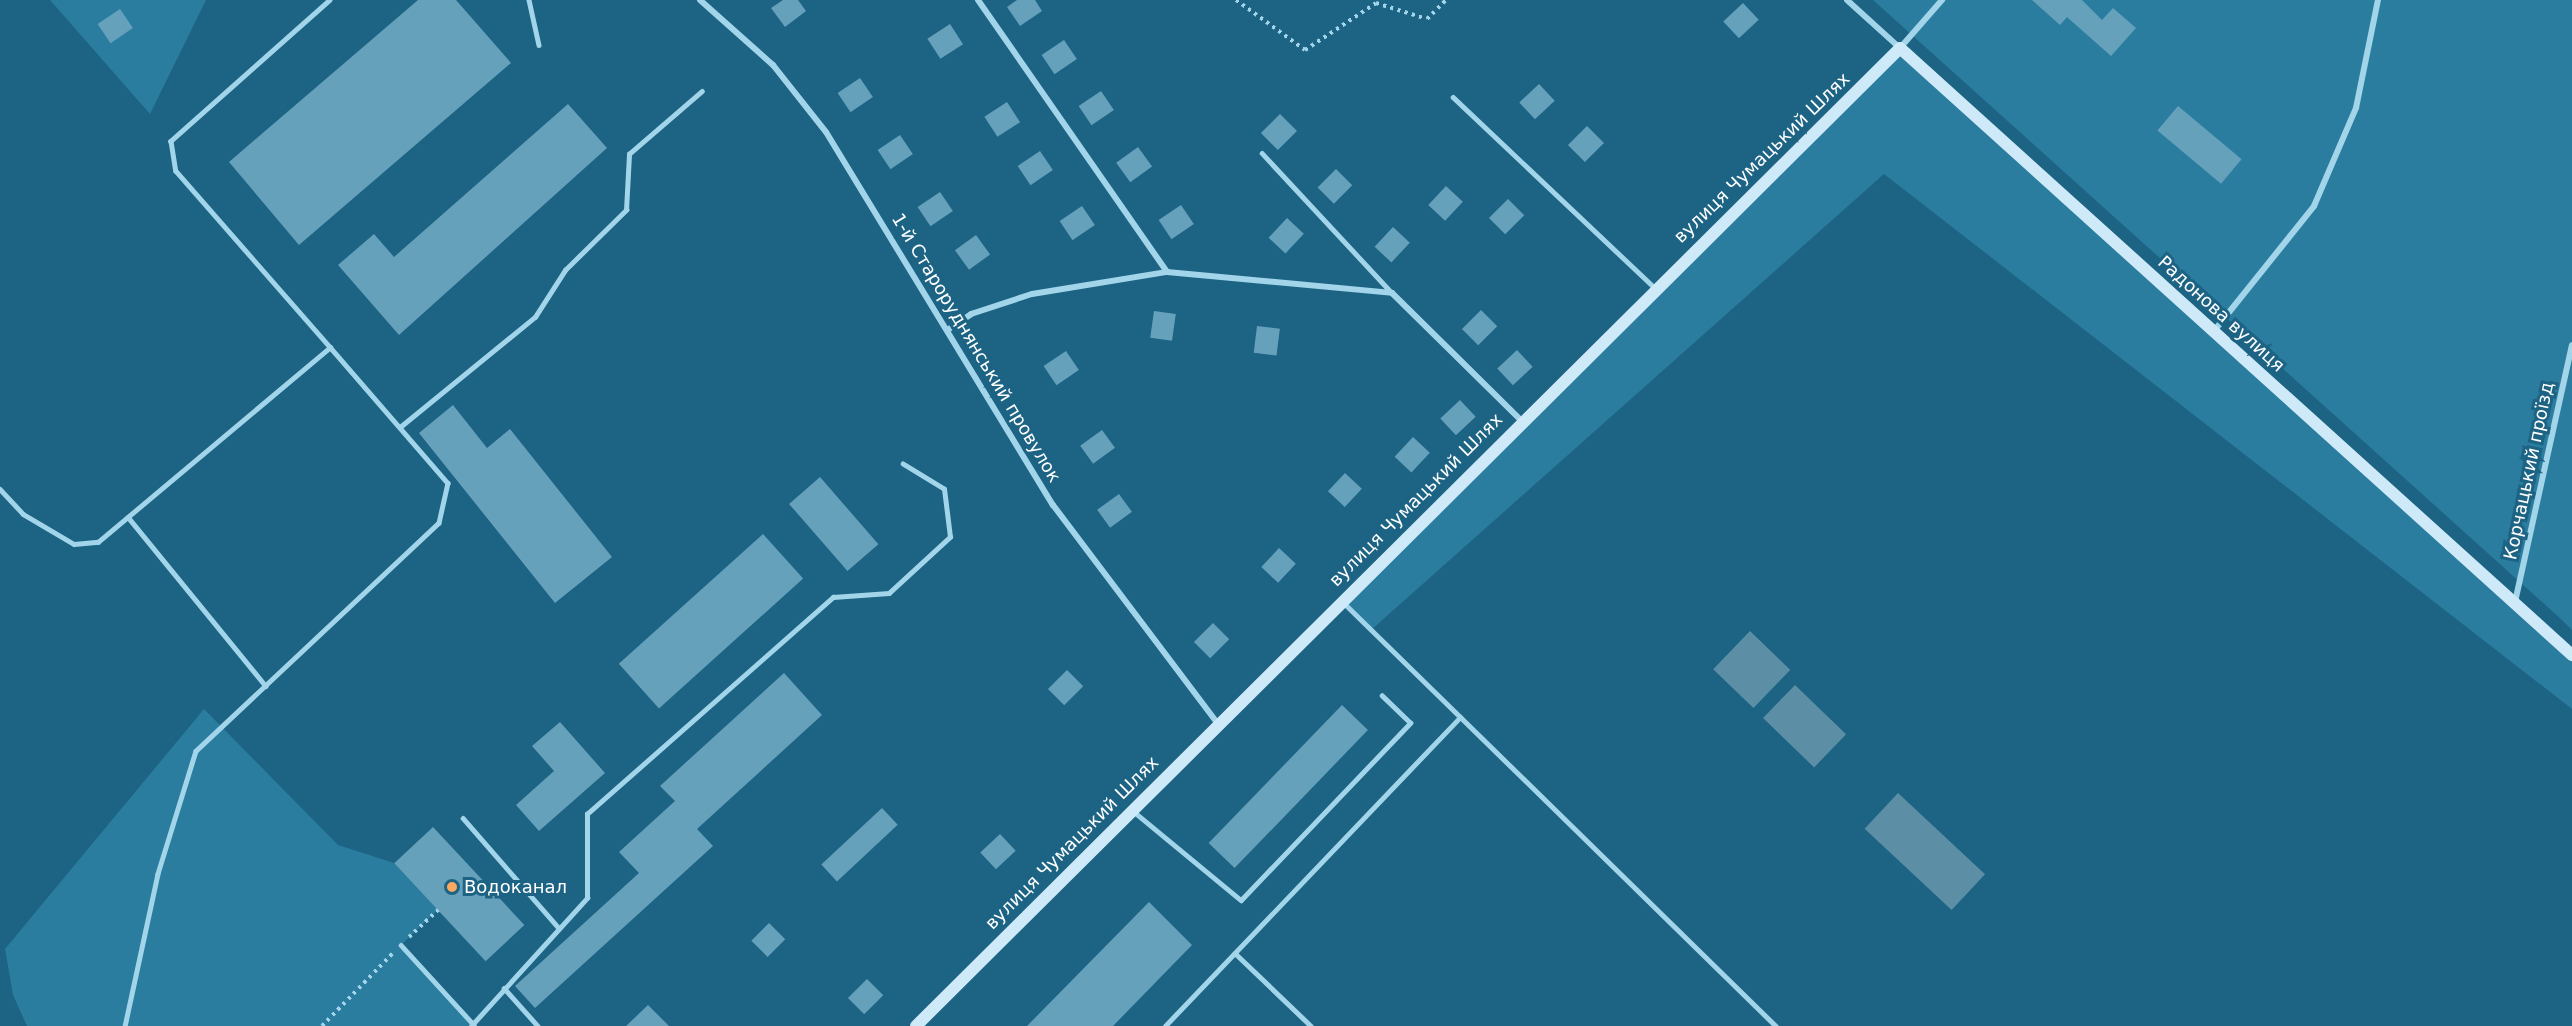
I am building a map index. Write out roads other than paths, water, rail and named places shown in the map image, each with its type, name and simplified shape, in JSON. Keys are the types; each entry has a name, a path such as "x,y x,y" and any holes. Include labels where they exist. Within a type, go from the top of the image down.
{"street":[{"name":"1-й Староруднянський провулок","path":"699,0 773,65 826,132 949,329 1053,505 1217,723"},
{"path":"978,0 1167,273"},
{"name":"Радонова вулиця","path":"1847,0 2572,655"},
{"name":"вулиця Чумацький Шлях","path":"916,1026 1521,420 1900,48 1942,0"},
{"path":"2214,331 2314,206 2356,108 2378,0"},
{"path":"949,329 971,314 1032,294 1167,273 1392,293 1521,420"},
{"name":"Корчацький проїзд","path":"2515,603 2572,345"}],"lane":[{"path":"125,1026 158,874 196,750 439,523 448,483 176,171 171,141 330,0"},
{"path":"529,0 539,45"},
{"path":"400,428 535,317 565,270 626,210 629,154 702,91"},
{"path":"1453,97 1655,288"},
{"path":"1262,153 1392,293"},
{"path":"0,489 23,514 74,544 98,542 330,347"},
{"path":"401,945 473,1025 587,898 586,814 833,597 889,593 950,537 944,489 903,464"},
{"path":"128,517 266,686"},
{"path":"1341,601 1776,1026"},
{"path":"1131,810 1241,900 1410,723 1382,696"},
{"path":"1165,1026 1460,717"},
{"path":"463,818 559,928"},
{"path":"1235,953 1311,1026"},
{"path":"504,988 538,1026"}],"place":[{"name":"Водоканал","path":"452,887"}]}
